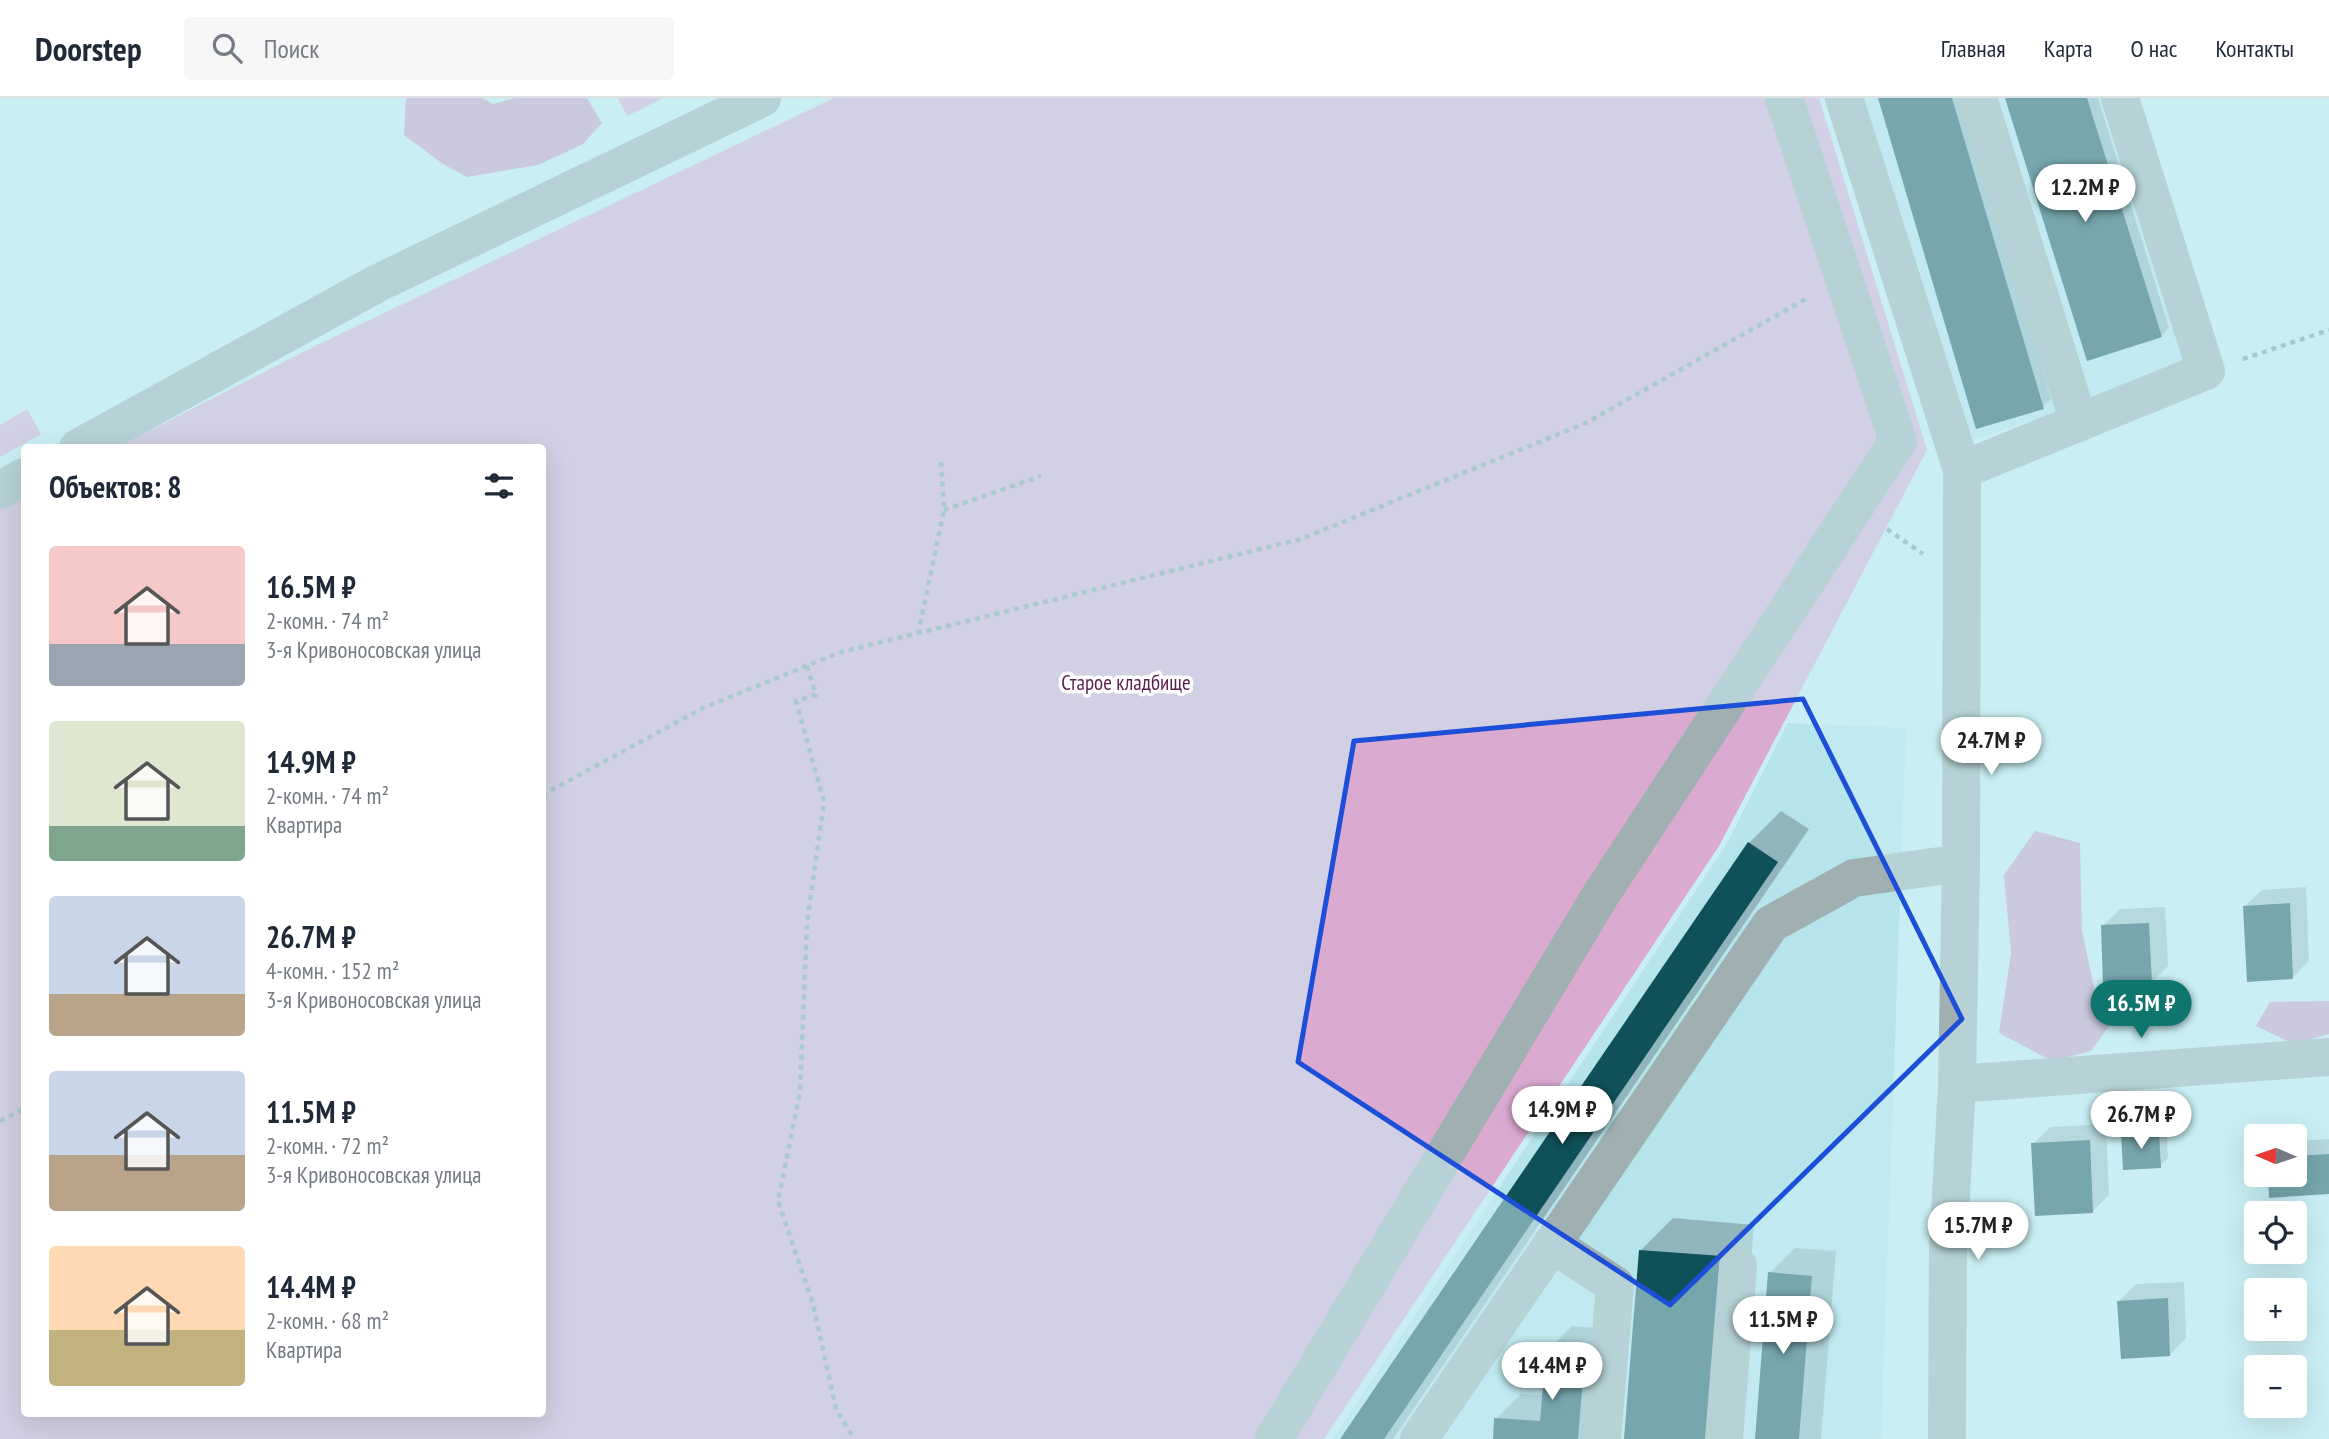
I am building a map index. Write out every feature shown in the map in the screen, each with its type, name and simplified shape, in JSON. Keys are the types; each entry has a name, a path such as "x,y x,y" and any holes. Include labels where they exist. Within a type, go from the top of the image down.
{"street":[{"path":"85,444 376,284 762,98"},
{"path":"1274,1439 1600,896 1898,441 1784,98"},
{"path":"1844,98 1962,470 1961,863 1957,1084 1948,1251 1947,1439"},
{"path":"1978,98 2079,423"},
{"path":"1962,470 2206,371 2120,98"},
{"path":"0,490 21,479"},
{"path":"1419,1439 1771,924 1854,878 1961,863"},
{"path":"1957,1084 2329,1057"},
{"path":"1552,1244 1615,1285 1602,1439"},
{"path":"1724,1439 1738,1266"}],"path":[{"path":"546,794 705,707 841,652 1301,540 1586,423 1843,277"},
{"path":"2206,371 2329,330"},
{"path":"918,634 944,510 941,463"},
{"path":"944,510 1041,476"},
{"path":"1855,506 1962,582"},
{"path":"807,666 816,695 796,701 824,802 807,923 800,1092 778,1200 813,1304 836,1409 854,1439"},
{"path":"0,1121 21,1110"}],"highlighted area":[{"path":"1803,699 1962,1019 1670,1305 1298,1062 1354,741"}],"shaded area":[{"path":"406,98 482,98 493,104 515,98 587,98 602,123 583,144 538,165 467,177 443,164 404,135"},
{"path":"1838,98 2137,98 2220,358 1952,447"},
{"path":"1788,723 1906,728 1881,1439 1333,1439 1726,845"},
{"path":"2035,831 2080,843 2082,931 2095,992 2119,1013 2091,1051 2052,1061 1999,1033 2011,953 2004,875"},
{"path":"2329,1001 2329,1034 2294,1044 2256,1026 2270,1002"}],"green space":[{"path":"618,98 663,98 627,116"},
{"name":"Старое кладбище","path":"834,98 1819,98 1927,450 1719,846 1324,1439 0,1439 0,508 21,497 21,1417 546,1417 546,444 124,444 313,347"},
{"path":"27,409 41,434 0,457 0,425"}],"building":[{"path":"1878,98 1952,98 2044,409 1976,429"},
{"path":"2005,98 2087,98 2162,337 2087,361"},
{"path":"1748,842 1778,862 1384,1439 1340,1439"},
{"path":"2290,903 2293,979 2247,982 2243,906"},
{"path":"2149,923 2152,985 2103,987 2101,925"},
{"path":"2159,1132 2161,1168 2123,1170 2121,1134"},
{"path":"2090,1140 2093,1213 2035,1216 2031,1143"},
{"path":"2329,1154 2329,1194 2269,1198 2269,1187 2307,1187 2307,1155"},
{"path":"1639,1250 1722,1256 1708,1439 1624,1439"},
{"path":"1768,1272 1812,1276 1799,1439 1755,1439"},
{"path":"2168,1298 2170,1356 2121,1359 2117,1301"},
{"path":"1546,1350 1585,1353 1578,1439 1493,1439 1494,1418 1540,1421"}]}
